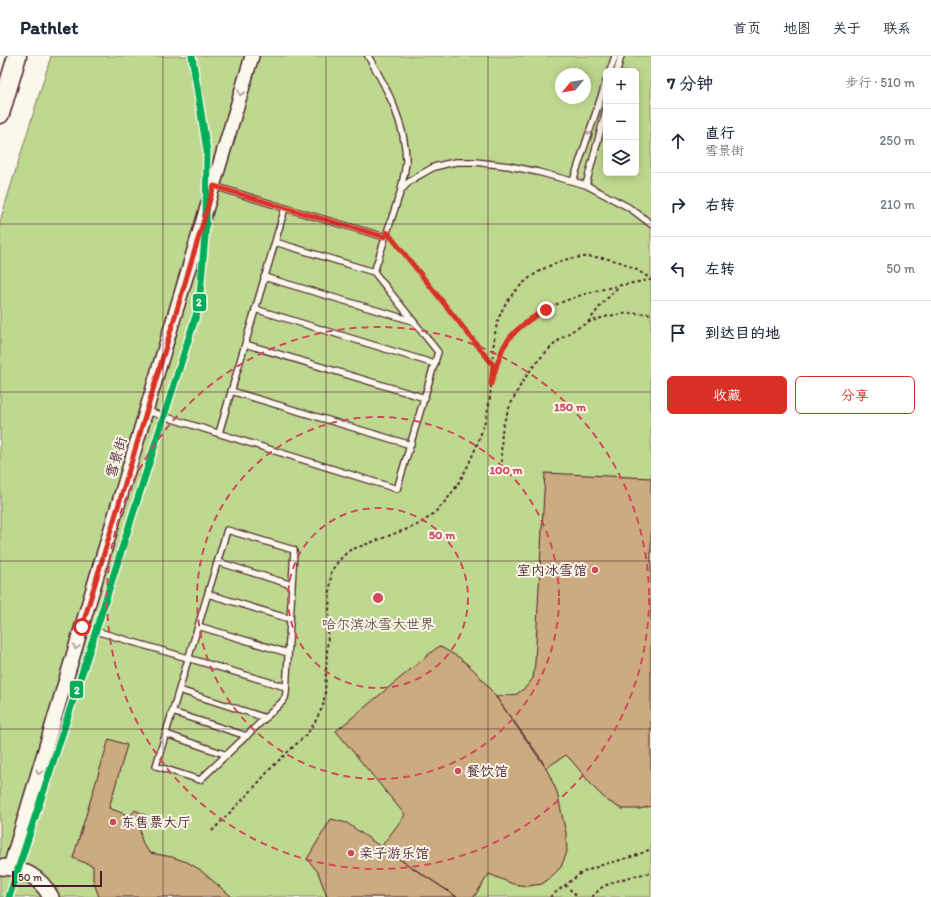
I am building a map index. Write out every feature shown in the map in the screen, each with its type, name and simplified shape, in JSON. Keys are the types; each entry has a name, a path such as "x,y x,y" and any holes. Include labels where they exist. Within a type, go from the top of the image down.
{"highway":[{"path":"0,114 18,56"}],"main road":[{"path":"5,867 20,870 29,874 44,887 51,897"}],"street":[{"name":"雪景街","path":"5,867 16,848 252,56"}],"lane":[{"path":"368,56 389,95 403,131 406,164 401,190 374,272"},
{"path":"611,68 615,56"},
{"path":"618,68 621,56"},
{"path":"573,181 603,91"},
{"path":"586,185 603,121"},
{"path":"401,190 410,181 434,168 456,162 465,161 510,166 586,185 628,207 651,224"},
{"path":"214,186 285,208 386,234"},
{"path":"219,433 285,208"},
{"path":"147,411 397,489 438,352 374,272 275,242"},
{"path":"264,277 413,321"},
{"path":"255,309 435,364"},
{"path":"245,344 425,398"},
{"path":"231,391 411,445"},
{"path":"227,530 294,550 292,585 286,687 285,698 282,702 200,780 156,766 227,530"},
{"path":"218,562 292,585"},
{"path":"208,594 290,619"},
{"path":"198,626 288,653"},
{"path":"82,627 286,687"},
{"path":"179,690 266,718"},
{"path":"172,712 247,736"},
{"path":"166,734 227,755"}],"path":[{"path":"386,234 493,365"},
{"path":"212,831 272,767 307,734 324,706 331,572 336,564 342,556 350,550 408,529 428,518 438,510 457,486 475,449 487,415 497,329 500,315 512,295 530,278 549,266 571,258 594,257 618,261 630,266 651,280"},
{"path":"491,384 497,363 504,347 510,338 524,324 536,316 572,298 651,280"},
{"path":"587,323 602,304 620,286"},
{"path":"502,474 502,436 507,413 521,385 542,356 570,332 587,323 608,315 620,313 633,312 651,314"},
{"path":"550,897 581,874 613,862 635,856 651,849"},
{"path":"592,897 602,888 611,884 635,876 651,873"},
{"path":"565,886 578,897"}],"green space":[{"name":"哈尔滨冰雪大世界","path":"51,56 651,56 651,897 0,897 0,221"}],"building":[{"name":"室内冰雪馆","path":"545,473 651,478 651,806 640,809 622,809 608,801 595,789 566,755 546,768 496,697 517,694 526,687 533,678"},
{"name":"餐饮馆","path":"439,646 460,658 475,671 490,689 540,757 557,792 566,833 567,852 561,867 542,884 528,886 513,884 489,874 474,897 457,897 381,847 405,815 336,731"},
{"name":"东售票大厅","path":"109,739 127,745 109,808 130,816 135,810 145,815 140,829 141,838 144,846 150,853 172,857 187,862 199,869 232,897 99,897 93,880 93,866 73,858"},
{"name":"亲子游乐馆","path":"331,819 347,823 457,897 327,897 318,872 307,859"}],"transit line":[{"name":"2","path":"9,897 199,306 206,224 207,151 192,56"}],"place":[{"name":"室内冰雪馆","path":"595,570"},
{"name":"餐饮馆","path":"458,771"},
{"name":"东售票大厅","path":"113,822"},
{"name":"亲子游乐馆","path":"351,853"}],"route":[{"path":"82,627 214,186 385,237 387,232 493,365 491,384 497,363 510,338 524,324 546,310"}]}
